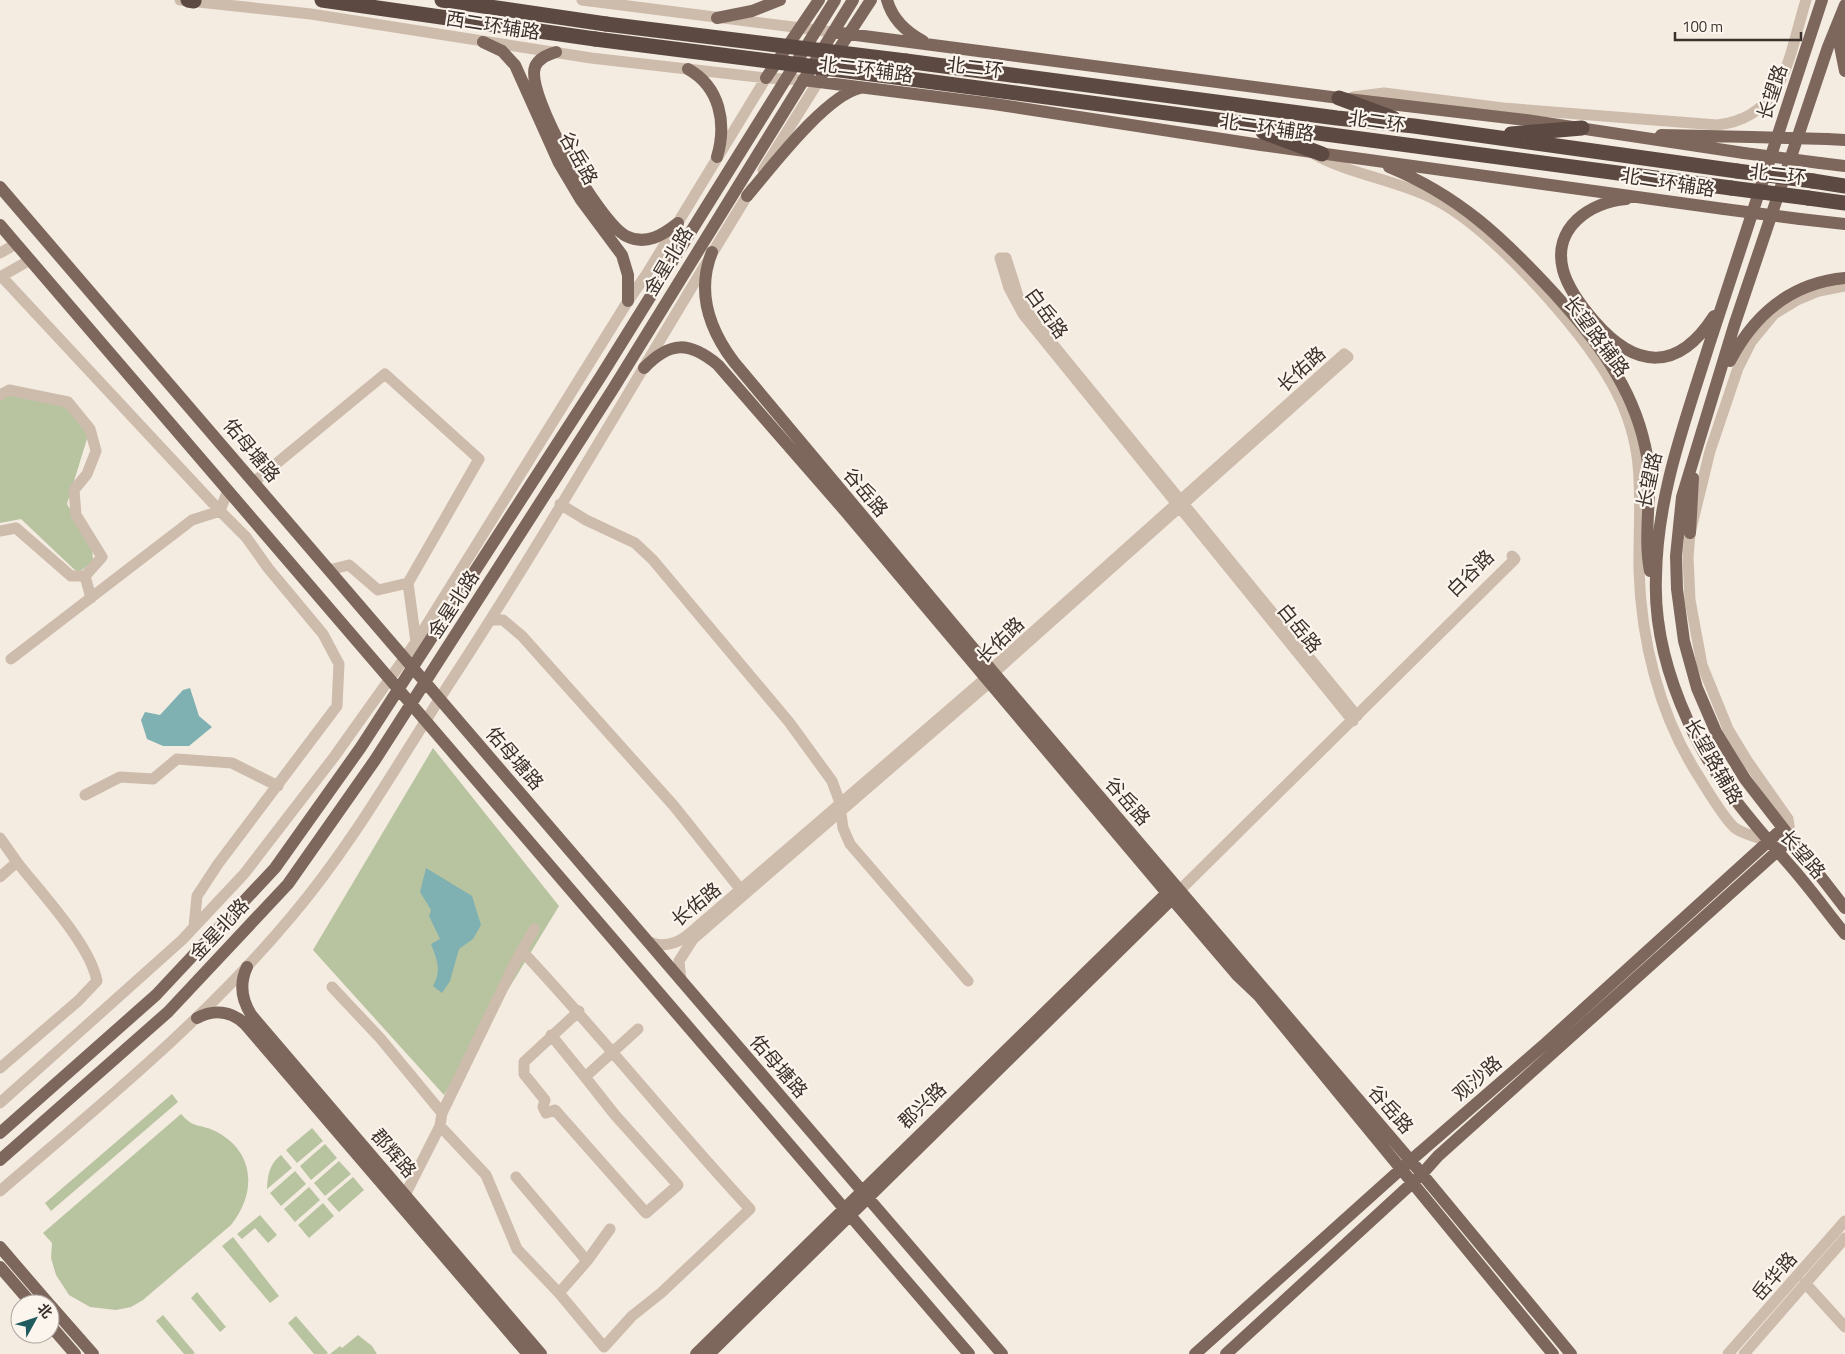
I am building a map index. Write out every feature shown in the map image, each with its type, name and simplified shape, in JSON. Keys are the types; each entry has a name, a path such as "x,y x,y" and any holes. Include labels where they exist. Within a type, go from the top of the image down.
{"highway":[{"name":"北二环","path":"322,0 595,39 1234,121 1845,203"},
{"name":"北二环","path":"442,0 606,24 906,61 1338,118 1414,126 1845,186"},
{"path":"1339,98 1414,126"},
{"path":"1234,121 1316,153"},
{"path":"1489,136 1582,128"}],"main road":[{"path":"717,18 752,11 780,0"},
{"path":"766,78 819,0"},
{"name":"金星北路","path":"0,1133 156,995 275,868 361,746 394,684 601,376 835,0"},
{"name":"金星北路","path":"0,1160 168,1012 288,884 375,760 411,704 607,397 853,0"},
{"path":"818,82 871,0"},
{"path":"887,0 899,22 925,42"},
{"name":"长望路","path":"1822,0 1719,308 1676,448 1662,502 1655,578 1658,614 1665,654 1676,691 1694,735 1717,777 1768,842 1845,934"},
{"path":"1844,8 1840,46 1845,71"},
{"name":"长望路","path":"1844,8 1828,47 1734,326 1719,381 1682,497 1677,536 1677,589 1684,641 1697,688 1716,732 1744,779 1845,908"},
{"name":"北二环辅路","path":"833,32 925,42 1339,98 1582,128 1744,153 1845,166"},
{"name":"谷岳路","path":"484,42 502,51 515,65 559,163 581,200 622,255 628,276 628,301"},
{"name":"谷岳路","path":"556,52 539,61 535,67 534,76 550,122 589,194 617,230 626,236 637,239 657,238 678,223"},
{"path":"688,69 707,84 721,117 722,134 717,156"},
{"name":"北二环辅路","path":"802,80 866,87 1316,153 1605,191 1640,198 1845,224"},
{"path":"747,196 786,150 830,105 848,92 866,87"},
{"path":"1618,133 1845,140"},
{"path":"1373,160 1408,175 1440,192 1495,232 1580,323 1620,379 1640,428 1649,467 1649,565 1658,614"},
{"name":"佑母塘路","path":"0,187 1002,1354"},
{"path":"1640,198 1606,202 1590,208 1575,220 1565,238 1562,248 1562,269 1586,312 1624,350 1634,355 1657,358 1668,356 1688,346 1703,331 1719,308"},
{"path":"0,225 969,1354"},
{"name":"谷岳路","path":"712,252 705,272 705,294 710,322 721,344 990,676 1174,892 1422,1174 1571,1354"},
{"path":"1719,381 1747,332 1768,309 1794,291 1824,281 1845,278"},
{"path":"644,368 661,352 678,347 698,351 718,365 990,676"},
{"path":"1690,533 1693,462"},
{"name":"观沙路","path":"1195,1354 1410,1161 1546,1043 1782,829"},
{"name":"观沙路","path":"1226,1354 1422,1174 1438,1156 1790,839"},
{"path":"1174,892 1238,976 1259,996 1553,1354"},
{"name":"郡兴路","path":"696,1354 865,1195 1174,892"},
{"name":"郡辉路","path":"246,967 242,982 247,1009 541,1354"},
{"name":"郡辉路","path":"197,1018 209,1013 222,1012 234,1015 245,1024 528,1354"},
{"name":"郡兴路","path":"709,1354 848,1211"},
{"path":"0,1247 41,1294"},
{"path":"0,1267 23,1294"},
{"path":"60,1316 93,1354"},
{"path":"60,1337 75,1354"}],"street":[{"name":"西二环辅路","path":"187,0 311,14 556,52 766,78 802,80"},
{"path":"582,0 833,32"},
{"path":"1339,98 1384,93 1502,108 1716,125 1733,123 1759,111 1775,93 1806,0"},
{"path":"409,663 416,642 678,223 766,78"},
{"path":"0,1191 197,1018 292,917 340,855 492,620 712,252 818,82"},
{"name":"长望路辅路","path":"1316,153 1338,166 1434,199 1468,221 1494,243 1537,288 1571,326 1601,365 1622,402 1638,450 1642,608 1647,644 1662,700 1692,766 1735,828 1768,842"},
{"path":"0,254 16,244"},
{"name":"白岳路","path":"1181,504 1022,314 1009,288 1000,258 1006,258 1013,286 1026,311 1353,716"},
{"path":"30,260 0,277 246,537 268,568 323,634 339,664 337,706 218,864 197,896 194,927"},
{"name":"长望路辅路","path":"1790,839 1788,819 1738,746 1709,685 1698,644 1690,600 1688,557 1690,533 1716,435 1738,368 1751,342 1774,314 1796,300 1819,291 1845,286"},
{"name":"长佑路","path":"681,981 679,961 690,943 1181,504 1344,354 1348,357 1181,504"},
{"path":"254,482 385,374 479,459 408,583 416,642"},
{"path":"0,395 9,390 68,402 90,429 96,451 87,474 74,490 76,515 102,558 85,576 71,576 16,528 0,531"},
{"path":"220,511 228,490"},
{"path":"560,504 586,520 635,543 653,560 789,722 832,782 841,808 843,828 850,844 968,981"},
{"path":"11,659 192,520 220,511"},
{"name":"白谷路","path":"1174,892 1515,559 1512,556 1353,716"},
{"path":"329,570 349,564 378,590 408,583"},
{"path":"85,576 91,598"},
{"path":"492,620 503,620 522,636 674,806 741,890"},
{"path":"0,1103 194,927 244,874 394,684"},
{"path":"85,795 120,778 153,779 177,759 232,763 278,786"},
{"name":"长佑路","path":"646,940 660,945 679,941 841,808"},
{"path":"0,838 80,944 94,966 97,981 78,1001 0,1068"},
{"path":"0,877 17,862"},
{"path":"405,1195 440,1126 442,1113 534,929"},
{"path":"440,1126 486,1175 517,1249 559,1293 604,1346 632,1316 668,1287 750,1209 705,1160 579,1011 522,951"},
{"path":"332,987 380,1038 442,1113"},
{"path":"551,1035 615,1114 678,1185 646,1213 555,1110 546,1113 543,1108 545,1100 524,1074 524,1062 551,1035 579,1011"},
{"path":"585,1077 614,1053 638,1029"},
{"path":"516,1177 587,1261"},
{"name":"岳华路","path":"1728,1354 1845,1220"},
{"path":"559,1293 587,1261 610,1229"},
{"name":"岳华路","path":"1744,1354 1845,1238"},
{"path":"1805,1283 1845,1327"}],"green space":[{"path":"11,394 66,407 90,429 67,504 92,545 93,561 78,573 21,519 0,523 0,400"},
{"path":"433,748 559,906 444,1095 313,950"},
{"path":"172,1094 178,1102 51,1211 45,1203"},
{"path":"181,1114 194,1124 217,1132 230,1141 239,1151 245,1162 248,1187 239,1213 231,1225 143,1300 131,1307 116,1310 90,1307 69,1295 56,1275 51,1258 52,1243 43,1233"},
{"path":"312,1128 323,1141 297,1163 286,1150"},
{"path":"325,1144 337,1158 311,1180 300,1166"},
{"path":"281,1155 292,1168 267,1189 270,1170 274,1162"},
{"path":"339,1161 351,1174 325,1196 314,1183"},
{"path":"295,1171 306,1184 281,1206 270,1193"},
{"path":"353,1177 364,1190 339,1212 327,1199"},
{"path":"309,1187 320,1200 295,1222 284,1209"},
{"path":"323,1203 334,1216 309,1238 298,1225"},
{"path":"260,1215 277,1235 268,1243 255,1228 242,1239 237,1234"},
{"path":"233,1237 279,1296 270,1303 222,1246"},
{"path":"197,1292 226,1327 220,1332 191,1298"},
{"path":"163,1315 195,1353 184,1354 156,1321"},
{"path":"296,1316 328,1353 314,1354 288,1323"},
{"path":"358,1335 372,1346 377,1354 330,1354 340,1346 342,1348"}],"water":[{"path":"190,688 199,716 212,727 189,746 163,746 147,739 141,720 145,712 160,715 183,690"},
{"path":"426,868 472,896 481,925 473,939 459,949 450,981 442,993 433,986 438,970 437,960 431,944 440,939 429,916 431,910 420,892"}]}
